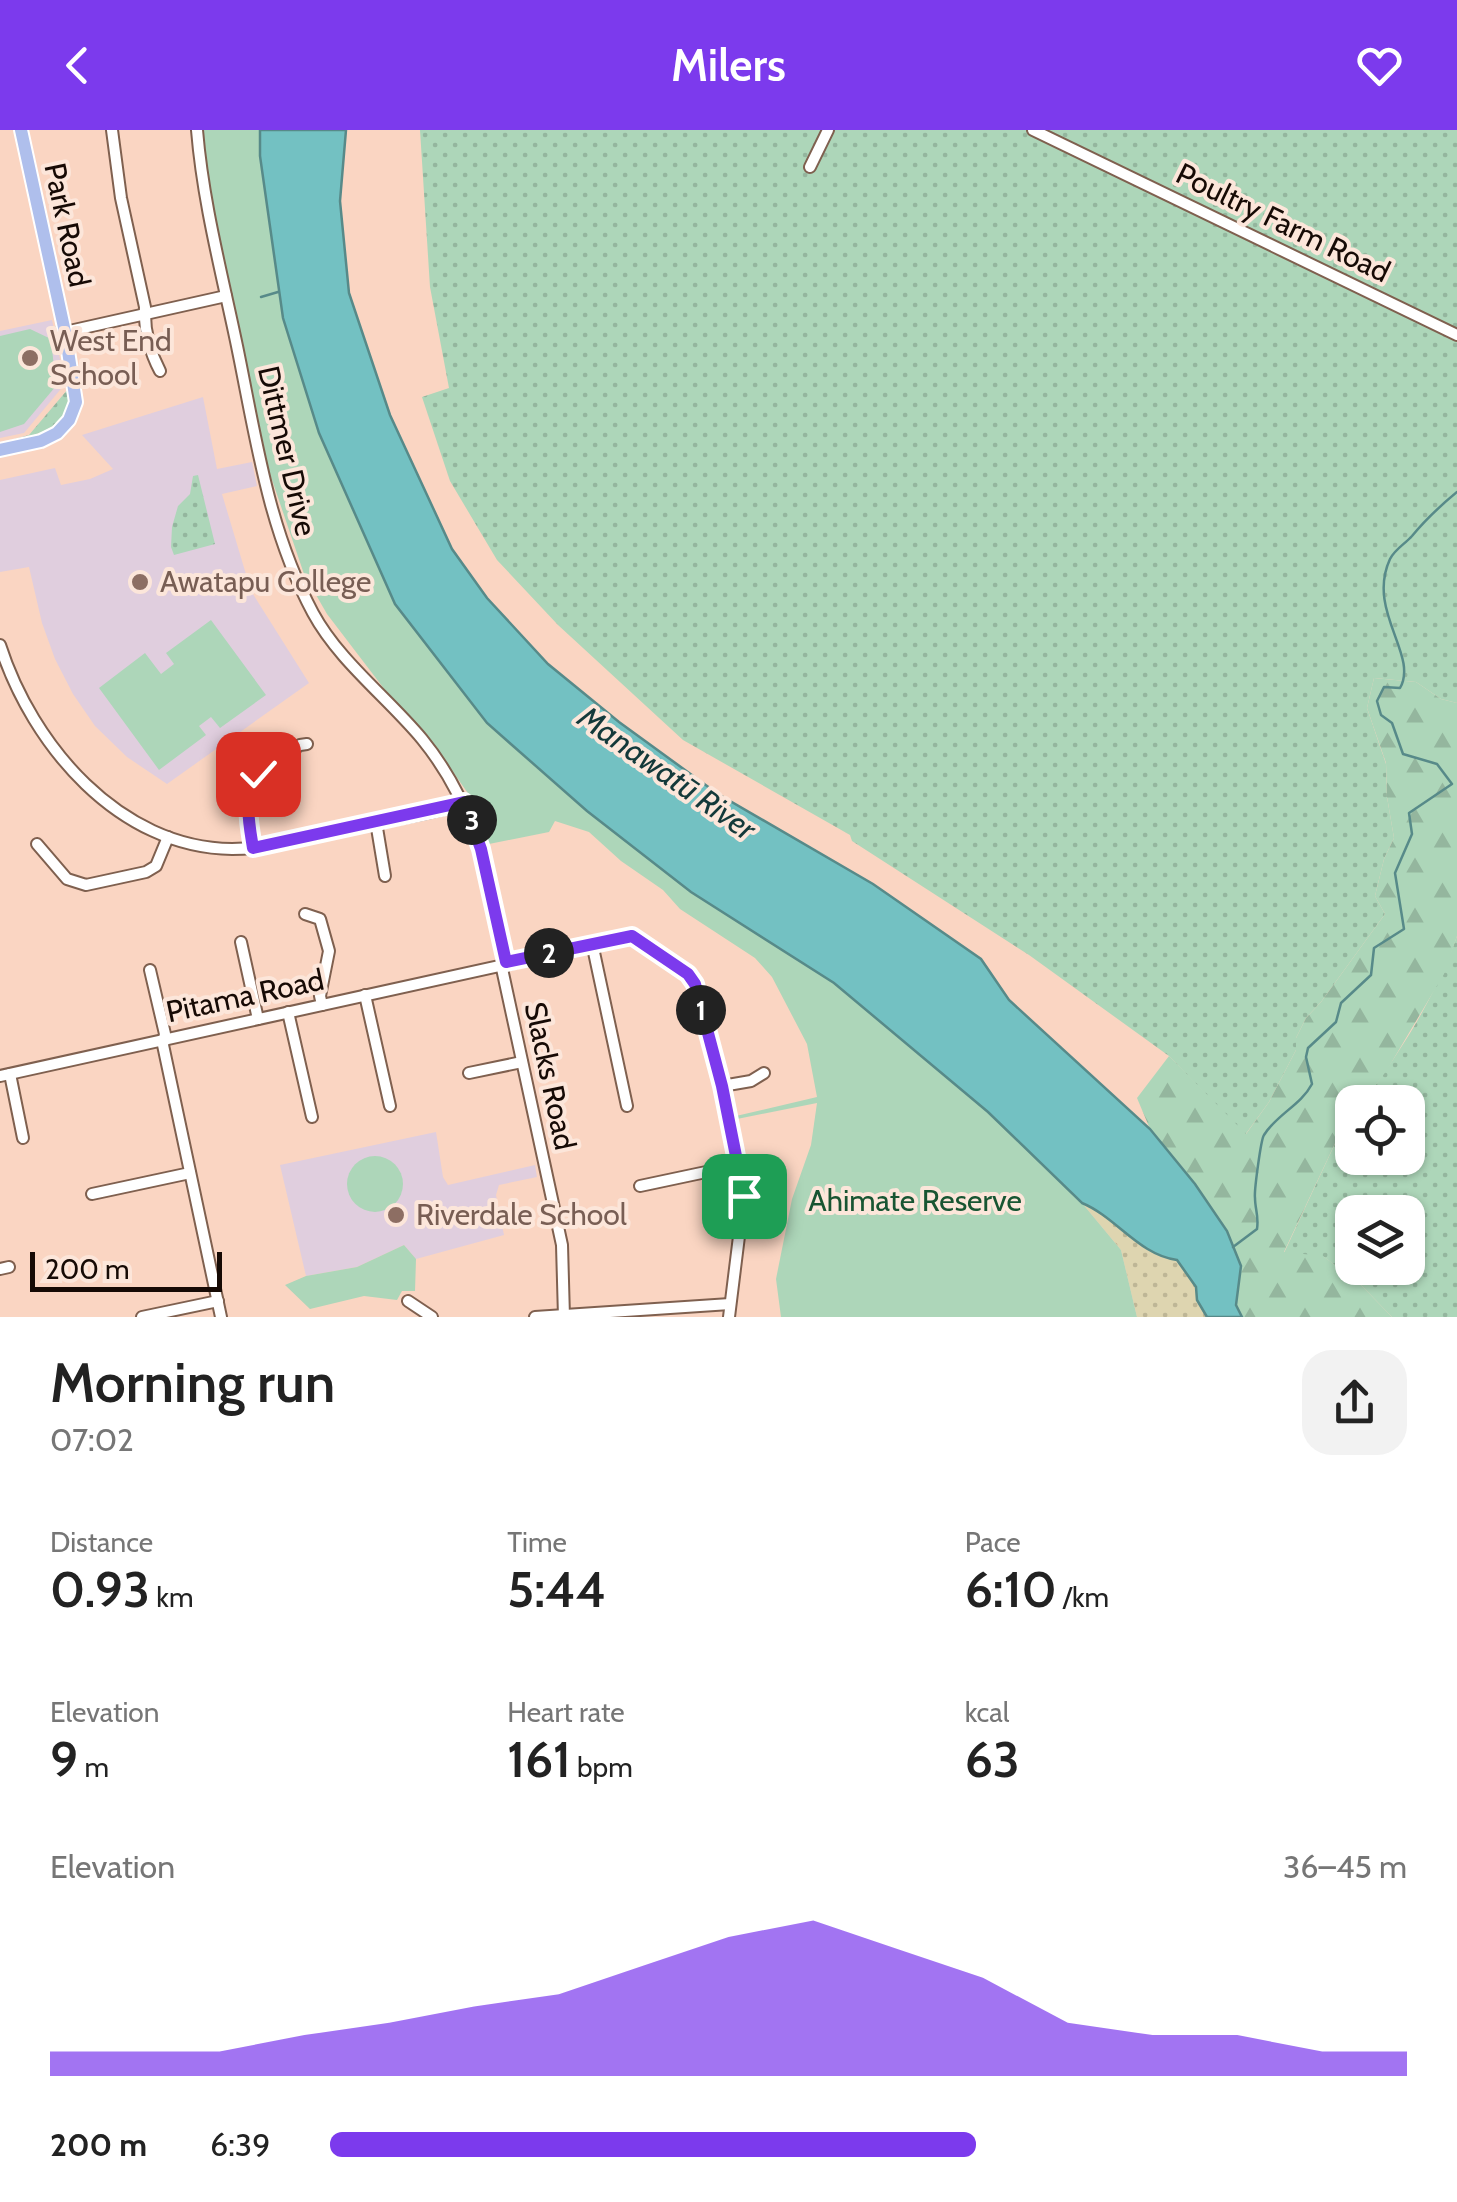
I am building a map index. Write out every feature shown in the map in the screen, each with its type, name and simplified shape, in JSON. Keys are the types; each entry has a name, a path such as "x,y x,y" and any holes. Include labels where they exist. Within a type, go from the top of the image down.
{"main road":[{"name":"Park Road","path":"0,450 50,438 69,420 76,394 21,130"}],"street":[{"path":"112,130 116,170 152,357 160,371"},
{"name":"Dittmer Drive","path":"197,130 204,191 271,510 295,579 316,619 349,661 422,739 464,802 481,849 503,963"},
{"path":"810,168 828,130"},
{"name":"Poultry Farm Road","path":"1033,130 1457,335"},
{"path":"65,332 226,296"},
{"path":"0,645 24,706 61,759 120,812 168,837 207,847 253,848 464,802"},
{"path":"253,848 248,802 252,783 258,774 300,744 307,744"},
{"path":"376,822 384,876"},
{"path":"37,844 67,879 86,885 146,872 156,866 168,837"},
{"path":"305,914 320,919 329,951 320,996 322,1004"},
{"name":"Pitama Road","path":"5,1075 635,936 691,977 722,1086 744,1204 729,1317"},
{"path":"240,942 258,1019"},
{"path":"592,943 627,1106"},
{"name":"Slacks Road","path":"503,963 562,1245 564,1316"},
{"path":"150,970 221,1317"},
{"path":"365,995 390,1106"},
{"path":"288,1012 312,1116"},
{"path":"469,1073 522,1062"},
{"path":"722,1086 752,1080 764,1073"},
{"path":"5,1075 23,1138"},
{"path":"640,1186 739,1165"},
{"path":"92,1194 190,1172"},
{"path":"142,1317 218,1302"},
{"path":"408,1302 432,1317"},
{"path":"534,1317 640,1313 730,1304"}],"shaded area":[{"name":"West End School","path":"52,320 65,384 24,433 0,438 0,331"},
{"name":"Awatapu College","path":"203,397 217,469 252,462 257,486 222,494 251,591 309,683 167,784 127,757 95,726 73,694 42,623 29,567 0,572 0,480 55,468 61,485 90,479 113,469 82,435"},
{"name":"Riverdale School","path":"436,1132 443,1177 448,1185 535,1165 537,1177 499,1185 496,1195 504,1235 416,1259 404,1245 357,1267 306,1276 280,1165"}],"green space":[{"name":"Ahimate Reserve","path":"202,130 260,130 260,156 283,318 319,433 487,723 587,811 691,891 834,983 988,1112 1082,1203 1121,1250 1137,1317 781,1317 776,1279 792,1199 811,1145 817,1103 737,1119 736,1116 817,1097 807,1044 772,977 755,958 680,909 663,890 621,861 589,832 555,821 549,832 489,844 472,799 429,738 385,690 327,614 304,574 269,471 208,181"},
{"path":"420,130 1457,130 1457,703 1441,699 1416,682 1374,678 1367,708 1386,764 1394,838 1375,896 1385,914 1306,1018 1296,1038 1296,1050 1269,1102 1245,1135 1169,1056 1029,955 852,841 850,835 683,740 558,625 497,560 450,481 422,397 449,388 430,287"},
{"path":"55,325 69,389 63,416 45,431 0,443 29,435 68,389"},
{"name":"West End School","path":"30,329 51,339 56,386 24,424 0,432 0,336"},
{"path":"198,475 215,544 174,555 172,527 178,506 190,494 193,476"},
{"path":"211,620 266,695 220,728 211,717 199,726 206,735 159,770 99,688 145,653 161,674 174,664 166,653"},
{"path":"1374,678 1416,682 1441,699 1457,703 1457,936 1444,974 1376,1085 1335,1085 1335,1143 1284,1252 1323,1256 1335,1265 1335,1285 1361,1285 1392,1317 1242,1317 1236,1306 1227,1231 1150,1129 1137,1098 1169,1056 1246,1134 1269,1102 1296,1050 1296,1038 1306,1018 1385,914 1375,896 1394,838 1386,763 1367,708"},
{"path":"1457,936 1457,1317 1392,1317 1361,1285 1425,1285 1425,1195 1335,1195 1335,1265 1324,1257 1284,1253 1335,1143 1335,1175 1425,1175 1425,1085 1375,1085 1439,980"},
{"path":"375,1156 395,1164 403,1184 395,1204 375,1212 355,1204 347,1184 355,1164"},
{"path":"404,1245 416,1259 415,1291 402,1291 397,1300 364,1296 310,1309 285,1285 306,1276 357,1267"}],"sand":[{"path":"1082,1203 1151,1251 1177,1260 1196,1288 1197,1300 1207,1317 1137,1317 1121,1250"}],"water":[{"name":"Manawatū River","path":"260,130 346,130 340,201 349,293 390,415 452,549 487,598 548,664 619,722 718,794 873,884 981,959 1009,1000 1150,1129 1195,1184 1227,1231 1241,1266 1236,1305 1242,1317 1207,1317 1197,1300 1196,1287 1177,1260 1151,1251 1082,1203 988,1112 834,983 691,892 587,811 487,723 395,604 319,433 283,318 260,156"}],"waterway":[{"path":"261,297 278,292"},
{"path":"1233,1247 1257,1229 1255,1193 1264,1135 1312,1084 1308,1048 1336,1022 1341,1003 1371,975 1374,948 1404,929 1395,873 1412,834 1409,813 1452,784 1437,764 1403,754 1392,723 1381,715 1377,701 1384,687 1400,688 1404,675 1384,596 1390,559 1457,492"}],"place":[{"name":"West End School","path":"30,358"},
{"name":"Awatapu College","path":"140,582"},
{"name":"Riverdale School","path":"396,1215"}],"route":[{"path":"258,774 248,802 253,848 464,802 475,826 506,962 632,936 688,974 695,984 722,1086 744,1196"}]}
